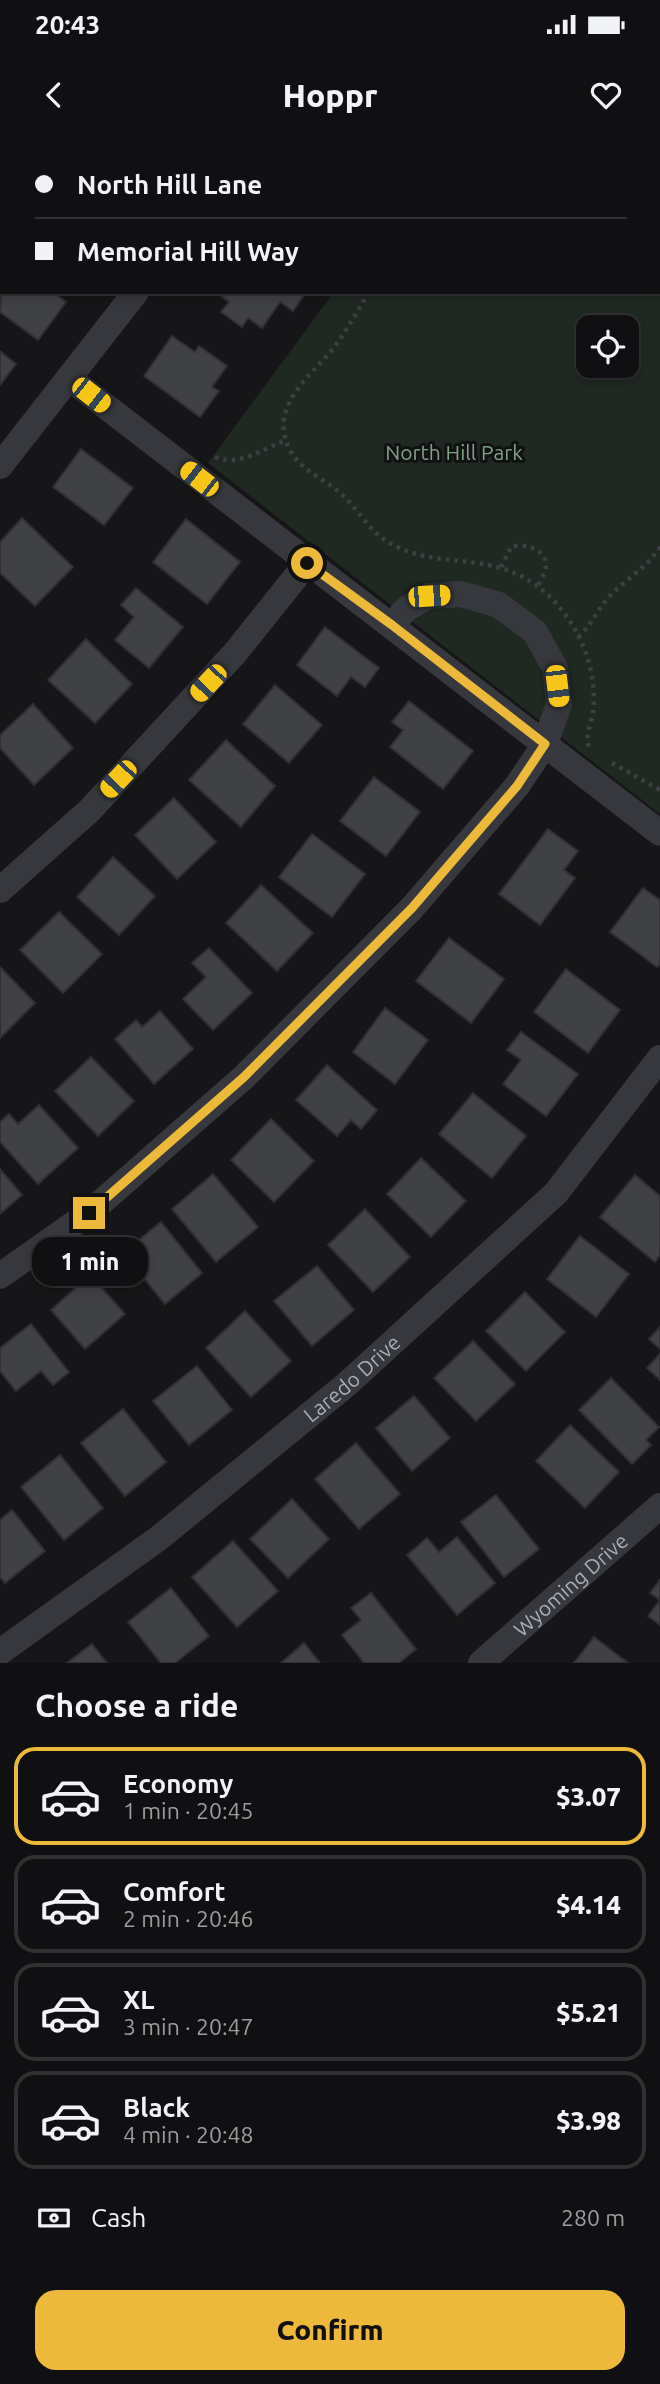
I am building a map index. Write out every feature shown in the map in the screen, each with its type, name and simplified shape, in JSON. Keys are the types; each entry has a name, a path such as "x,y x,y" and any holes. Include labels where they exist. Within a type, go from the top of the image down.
{"street":[{"path":"0,466 134,294"},
{"path":"69,378 660,833"},
{"path":"0,890 90,810 235,653 307,563"},
{"path":"0,1276 89,1213 244,1077 412,908 517,786 545,744 559,704 555,668 535,632 499,605 461,594 429,596 406,609 392,625"},
{"name":"Laredo Drive","path":"0,1652 159,1538 357,1375 556,1193 660,1058"},
{"name":"Wyoming Drive","path":"481,1663 660,1506"}],"path":[{"path":"368,294 337,344 290,398 284,417 286,440 299,463 339,491 379,536 391,544 428,557 482,562 500,567 538,587 565,614 579,636 592,675 593,712 587,743 598,753"},
{"path":"209,453 228,461 239,461 286,440"},
{"path":"500,567 511,547 519,544 537,551 546,562 538,587"},
{"path":"579,636 588,628 610,595 652,559 660,547"},
{"path":"606,759 660,789"}],"green space":[{"name":"North Hill Park","path":"333,294 660,294 660,814 208,463"}],"building":[{"path":"1,294 56,294 66,302 38,340 0,312"},
{"path":"219,294 305,294 293,311 280,302 262,328 248,318 242,327 221,312 229,302"},
{"path":"172,336 195,352 199,346 227,366 212,387 219,391 200,417 144,376"},
{"path":"0,351 16,364 0,385"},
{"path":"81,449 133,488 104,525 53,487"},
{"path":"22,518 73,567 35,606 0,573 0,542"},
{"path":"186,519 240,562 207,604 153,562"},
{"path":"136,588 183,627 149,668 115,640 134,617 121,605"},
{"path":"325,627 379,668 365,687 351,677 337,696 297,665"},
{"path":"86,639 132,684 95,723 48,680"},
{"path":"275,685 322,725 289,763 243,724"},
{"path":"409,701 473,751 443,789 390,747 403,730 392,722"},
{"path":"33,704 73,748 34,785 0,748 0,735"},
{"path":"226,740 275,786 241,827 189,780"},
{"path":"374,777 420,812 386,856 340,821"},
{"path":"174,798 216,842 177,879 135,835"},
{"path":"548,829 578,851 564,870 575,878 540,925 499,894"},
{"path":"312,834 365,874 332,917 279,877"},
{"path":"113,857 155,896 119,935 77,897"},
{"path":"261,885 313,933 277,971 226,923"},
{"path":"643,888 660,900 660,964 657,967 610,932"},
{"path":"59,912 102,954 63,993 20,950"},
{"path":"449,938 504,979 471,1023 416,981"},
{"path":"209,948 252,993 213,1030 183,999 206,977 192,963"},
{"path":"0,967 35,1003 0,1038"},
{"path":"566,969 620,1010 588,1053 534,1012"},
{"path":"385,1008 428,1040 395,1084 353,1052"},
{"path":"160,1011 193,1049 154,1084 115,1039 136,1020 142,1027"},
{"path":"521,1032 578,1074 546,1116 503,1084 521,1060 507,1050"},
{"path":"91,1057 134,1101 98,1136 55,1091"},
{"path":"327,1065 377,1110 361,1129 351,1120 337,1136 296,1100"},
{"path":"473,1093 526,1136 492,1178 439,1134"},
{"path":"39,1105 78,1148 38,1184 0,1142 0,1122 9,1114 18,1124"},
{"path":"271,1119 314,1161 274,1202 231,1160"},
{"path":"421,1158 466,1201 431,1237 387,1194"},
{"path":"0,1169 22,1195 0,1214"},
{"path":"213,1174 258,1227 216,1262 172,1209"},
{"path":"635,1175 660,1196 660,1255 655,1262 600,1217"},
{"path":"365,1209 410,1257 373,1292 328,1245"},
{"path":"161,1222 202,1273 165,1304 123,1253"},
{"path":"580,1236 629,1274 596,1317 547,1279"},
{"path":"317,1266 354,1310 312,1346 274,1301"},
{"path":"90,1275 125,1314 85,1349 51,1310"},
{"path":"525,1292 565,1332 526,1371 486,1331"},
{"path":"245,1311 291,1361 251,1397 206,1348"},
{"path":"31,1324 69,1372 53,1385 41,1371 16,1391 0,1371 0,1348"},
{"path":"660,1327 660,1349 649,1339"},
{"path":"473,1341 515,1384 476,1421 434,1378"},
{"path":"660,1354 660,1380 647,1368"},
{"path":"197,1366 232,1410 189,1445 153,1401"},
{"path":"611,1378 659,1427 646,1440 651,1445 632,1464 579,1410"},
{"path":"414,1396 450,1438 412,1471 376,1428"},
{"path":"123,1409 166,1462 125,1496 81,1443"},
{"path":"570,1425 619,1472 585,1508 536,1461"},
{"path":"356,1443 400,1494 359,1529 315,1479"},
{"path":"60,1455 103,1508 64,1540 21,1487"},
{"path":"496,1495 539,1549 504,1577 461,1522"},
{"path":"292,1499 329,1539 288,1578 250,1539"},
{"path":"12,1510 45,1551 5,1583 0,1577 0,1520"},
{"path":"457,1537 495,1583 457,1615 407,1555 427,1538 439,1552"},
{"path":"233,1541 278,1591 237,1627 192,1577"},
{"path":"660,1580 660,1600 650,1593"},
{"path":"171,1588 209,1636 175,1663 161,1663 128,1622"},
{"path":"371,1593 416,1649 399,1663 364,1663 342,1635 361,1620 351,1608"},
{"path":"660,1600 660,1625 648,1616"},
{"path":"594,1637 628,1663 574,1663"},
{"path":"304,1643 320,1663 281,1663"},
{"path":"92,1644 107,1663 67,1663"}],"route":[{"path":"89,1213 244,1077 412,908 517,786 545,744 392,625 307,563"}]}
